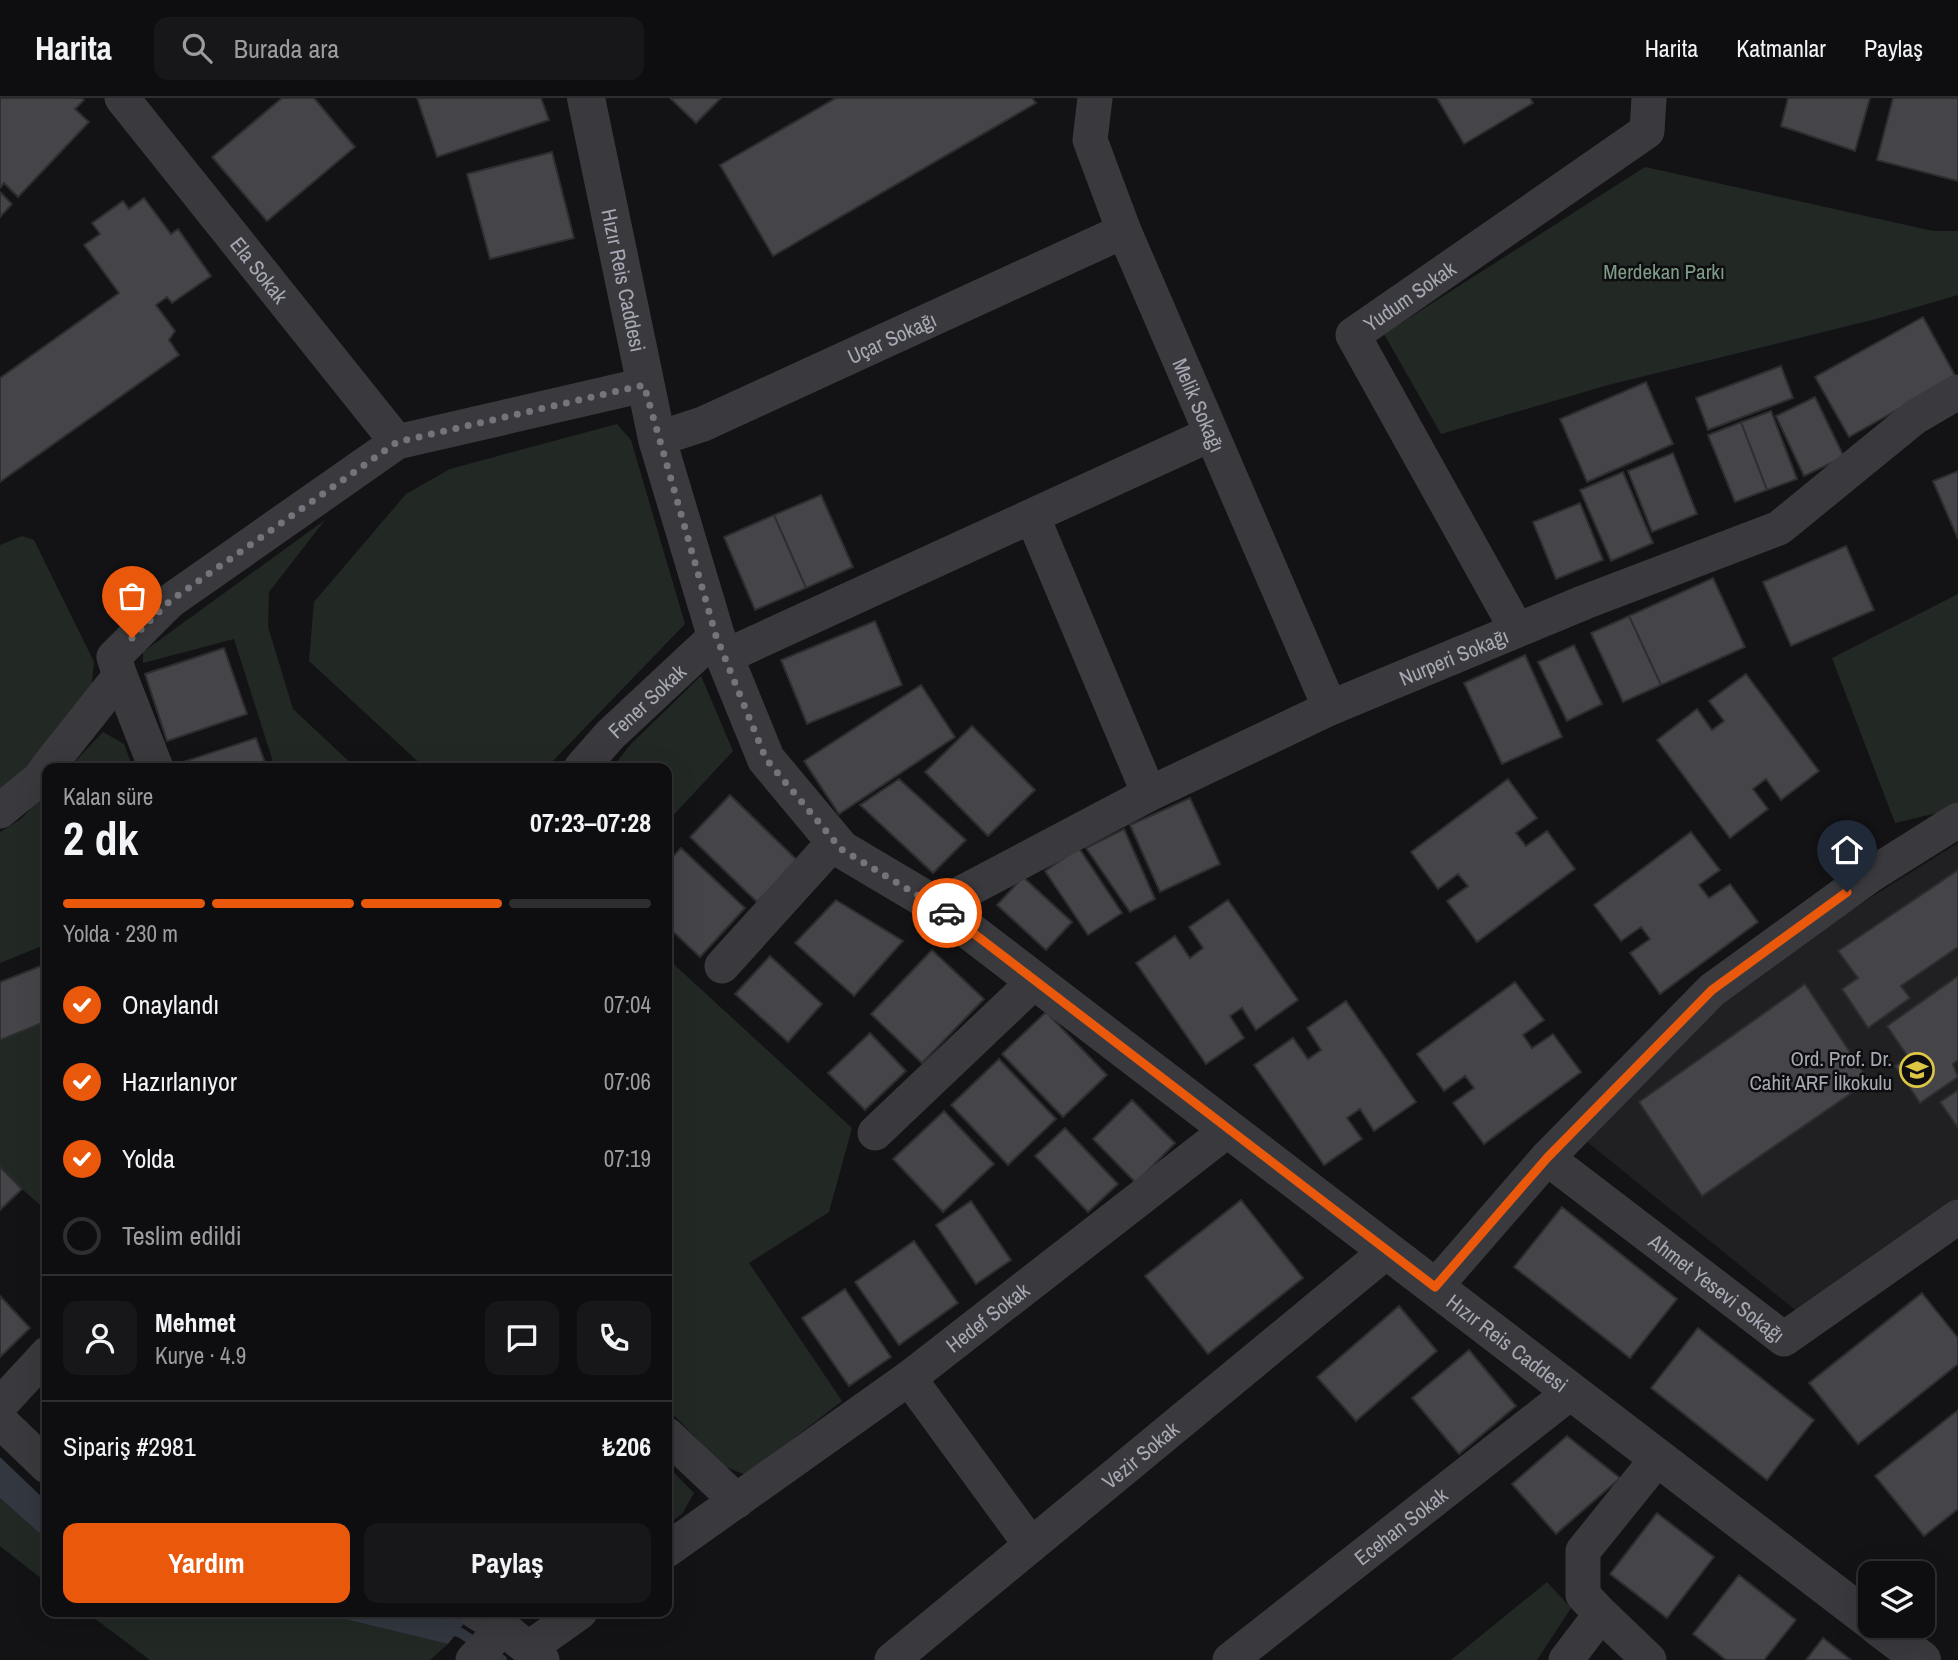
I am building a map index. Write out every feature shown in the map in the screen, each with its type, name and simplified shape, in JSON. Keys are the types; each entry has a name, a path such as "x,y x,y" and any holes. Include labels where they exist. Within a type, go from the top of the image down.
{"street":[{"name":"Ela Sokak","path":"122,98 397,442"},
{"name":"Hızır Reis Caddesi","path":"586,98 657,439 720,646 766,759 841,849 937,906 1858,1611"},
{"name":"Melik Sokağı","path":"1096,98 1090,140 1124,231 1330,708"},
{"name":"Yudum Sokak","path":"1517,630 1353,335 1647,131 1649,98"},
{"name":"Uçar Sokağı","path":"657,439 703,424 1124,231"},
{"path":"154,763 114,657 170,601 397,442 644,385"},
{"name":"Nurperi Sokağı","path":"937,906 1149,794 1330,708 1517,630 1779,528 1915,417 1958,391"},
{"name":"Fener Sokak","path":"585,763 610,735 720,646 1033,518 1211,434"},
{"path":"1033,518 1149,794"},
{"path":"51,763 120,676"},
{"path":"0,811 42,775"},
{"path":"1435,1287 1547,1158 1712,990 1869,876 1958,820"},
{"path":"722,966 835,841"},
{"path":"874,1133 1035,981"},
{"name":"Hedef Sokak","path":"672,1546 909,1378 1229,1129"},
{"name":"Ahmet Yesevi Sokağı","path":"1547,1158 1784,1339 1958,1217"},
{"name":"Vezir Sokak","path":"892,1660 1387,1251"},
{"path":"0,1405 42,1359"},
{"path":"909,1378 1031,1545"},
{"name":"Ecehan Sokak","path":"1230,1660 1571,1392"},
{"path":"0,1421 42,1461"},
{"path":"672,1440 737,1501"},
{"path":"1649,1660 1583,1595 1583,1551 1658,1458"},
{"path":"1566,1660 1601,1614"},
{"path":"503,1641 567,1617"},
{"path":"1893,1638 1922,1660"}],"shaded area":[{"path":"1958,843 1958,1205 1799,1313 1586,1141 1704,1016 1793,946"},
{"path":"0,1457 42,1497 42,1536 0,1498"},
{"path":"336,1617 455,1617 467,1620 448,1644"}],"green space":[{"name":"Merdekan Parkı","path":"1645,167 1933,231 1958,231 1958,295 1876,319 1608,385 1441,434 1384,334"},
{"path":"617,424 631,440 685,624 551,763 420,763 309,661 314,602 406,494 450,469"},
{"path":"325,520 269,592 268,627 293,709 351,763 273,763 234,639 143,663 143,652"},
{"path":"22,536 34,540 94,662 91,693 33,768 0,795 0,545"},
{"path":"1958,594 1958,808 1895,823 1832,658"},
{"path":"701,676 733,751 672,817 672,763 616,763 630,745"},
{"path":"103,732 124,744 131,763 74,763"},
{"path":"42,796 42,946 0,963 0,832 21,819"},
{"path":"672,963 852,1128 829,1212 749,1263 842,1401 746,1475 723,1466 672,1413"},
{"path":"42,1023 42,1207 22,1189 0,1181 0,1040"},
{"path":"672,1471 694,1493 682,1514 672,1521"},
{"path":"0,1498 42,1536 42,1579 0,1546"},
{"path":"1547,1582 1571,1608 1537,1660 1451,1660"},
{"path":"93,1617 336,1617 448,1644 430,1660 150,1660"}],"building":[{"path":"0,98 82,98 84,100 75,109 89,122 18,197 4,183 0,188"},
{"path":"282,98 314,98 355,147 267,221 212,157"},
{"path":"417,98 541,98 549,120 437,157"},
{"path":"670,98 721,98 696,123"},
{"path":"836,98 1032,98 1036,103 773,256 720,165"},
{"path":"1437,98 1530,98 1533,103 1464,144"},
{"path":"1788,98 1870,98 1855,151 1781,126"},
{"path":"1893,98 1958,98 1958,181 1877,160"},
{"path":"552,152 574,238 490,259 467,174"},
{"path":"0,192 12,204 0,217"},
{"path":"144,198 171,234 178,229 211,276 172,303 167,297 156,305 175,331 169,340 179,355 0,482 0,378 119,293 84,245 100,234 92,223 123,201 129,209"},
{"path":"1923,317 1956,377 1849,437 1815,377"},
{"path":"1781,366 1793,398 1708,430 1696,398"},
{"path":"1646,382 1673,444 1587,482 1560,419"},
{"path":"1815,397 1844,457 1804,476 1776,416"},
{"path":"1771,411 1797,479 1767,490 1741,422"},
{"path":"1741,422 1767,490 1735,502 1708,435"},
{"path":"1673,453 1697,514 1652,532 1628,471"},
{"path":"1958,471 1958,539 1933,481"},
{"path":"1623,472 1653,543 1611,561 1580,490"},
{"path":"821,495 853,567 806,588 774,515"},
{"path":"1580,503 1603,560 1556,579 1533,522"},
{"path":"774,515 806,588 755,610 724,537"},
{"path":"1846,546 1874,610 1791,646 1763,582"},
{"path":"1713,578 1745,647 1661,685 1629,616"},
{"path":"1629,616 1661,685 1623,702 1591,633"},
{"path":"875,621 902,685 807,724 781,660"},
{"path":"1574,645 1602,704 1567,721 1538,662"},
{"path":"224,648 247,714 167,741 145,674"},
{"path":"1525,655 1562,737 1502,764 1464,683"},
{"path":"1746,674 1819,771 1781,800 1766,779 1753,789 1768,809 1730,838 1657,740 1697,709 1712,730 1724,721 1709,701"},
{"path":"921,685 955,737 839,814 804,761"},
{"path":"972,726 1035,790 988,836 925,772"},
{"path":"256,738 265,763 180,763"},
{"path":"899,779 966,840 933,873 860,805"},
{"path":"1508,779 1537,818 1516,833 1526,846 1547,831 1575,869 1477,942 1447,901 1468,886 1458,874 1438,889 1411,852"},
{"path":"730,795 798,861 757,902 690,837"},
{"path":"1190,798 1220,864 1160,892 1130,825"},
{"path":"1124,829 1155,899 1130,912 1086,848"},
{"path":"1691,832 1720,870 1699,885 1709,898 1730,884 1758,922 1660,994 1630,953 1650,939 1641,927 1621,941 1594,905"},
{"path":"681,848 745,908 700,957 672,931 672,858"},
{"path":"1079,848 1122,913 1088,935 1045,871"},
{"path":"1958,870 1958,947 1901,986 1910,998 1868,1028 1842,989 1858,978 1838,951"},
{"path":"1023,877 1072,922 1046,950 997,905"},
{"path":"836,900 903,941 854,996 795,943"},
{"path":"1228,900 1298,1000 1256,1030 1242,1008 1230,1016 1244,1038 1206,1064 1136,963 1175,936 1190,958 1203,948 1189,927"},
{"path":"932,950 984,999 922,1063 871,1014"},
{"path":"770,956 822,1004 788,1042 735,994"},
{"path":"42,966 42,1023 0,1040 0,982"},
{"path":"1958,976 1958,1060 1953,1064 1958,1077 1920,1103 1895,1066 1908,1057 1887,1026"},
{"path":"1515,982 1544,1020 1523,1035 1532,1048 1553,1034 1581,1072 1484,1144 1453,1103 1474,1088 1465,1076 1444,1091 1417,1054"},
{"path":"1805,984 1869,1081 1702,1196 1639,1102"},
{"path":"1346,1001 1416,1102 1374,1131 1360,1109 1347,1118 1362,1139 1324,1165 1254,1065 1293,1038 1308,1059 1321,1050 1307,1028"},
{"path":"1046,1012 1107,1075 1063,1117 1002,1054"},
{"path":"870,1033 906,1071 865,1110 828,1073"},
{"path":"999,1059 1056,1119 1008,1165 951,1105"},
{"path":"1958,1090 1958,1128 1940,1102"},
{"path":"1132,1100 1175,1143 1136,1183 1093,1139"},
{"path":"944,1111 994,1164 943,1212 893,1159"},
{"path":"1065,1128 1118,1184 1088,1212 1035,1156"},
{"path":"0,1167 22,1189 0,1210"},
{"path":"1241,1200 1303,1278 1208,1354 1145,1276"},
{"path":"971,1201 1011,1260 976,1284 936,1225"},
{"path":"1562,1207 1677,1299 1630,1358 1514,1267"},
{"path":"914,1241 958,1303 899,1345 855,1282"},
{"path":"845,1289 891,1357 849,1386 802,1318"},
{"path":"1922,1293 1958,1338 1958,1364 1858,1444 1809,1383"},
{"path":"0,1296 30,1328 0,1357"},
{"path":"1399,1306 1437,1351 1356,1421 1317,1377"},
{"path":"1698,1328 1814,1420 1767,1480 1651,1388"},
{"path":"1469,1350 1516,1406 1459,1454 1412,1398"},
{"path":"1958,1410 1958,1509 1924,1536 1875,1476"},
{"path":"1567,1436 1620,1478 1556,1534 1512,1484"},
{"path":"1657,1513 1714,1557 1667,1618 1610,1574"},
{"path":"1739,1575 1796,1620 1764,1660 1726,1660 1693,1634"},
{"path":"1823,1638 1851,1660 1806,1660"}],"waterway":[{"path":"444,1628 461,1633 502,1660"}],"way so far":[{"path":"132,638 170,601 397,442 644,385 657,439 716,636 766,759 841,849 947,913"}],"place":[{"name":"Ord. Prof. Dr. Cahit ARF İlkokulu","path":"1917,1070"}],"route":[{"path":"947,913 1435,1287 1547,1158 1712,990 1847,892"}]}
